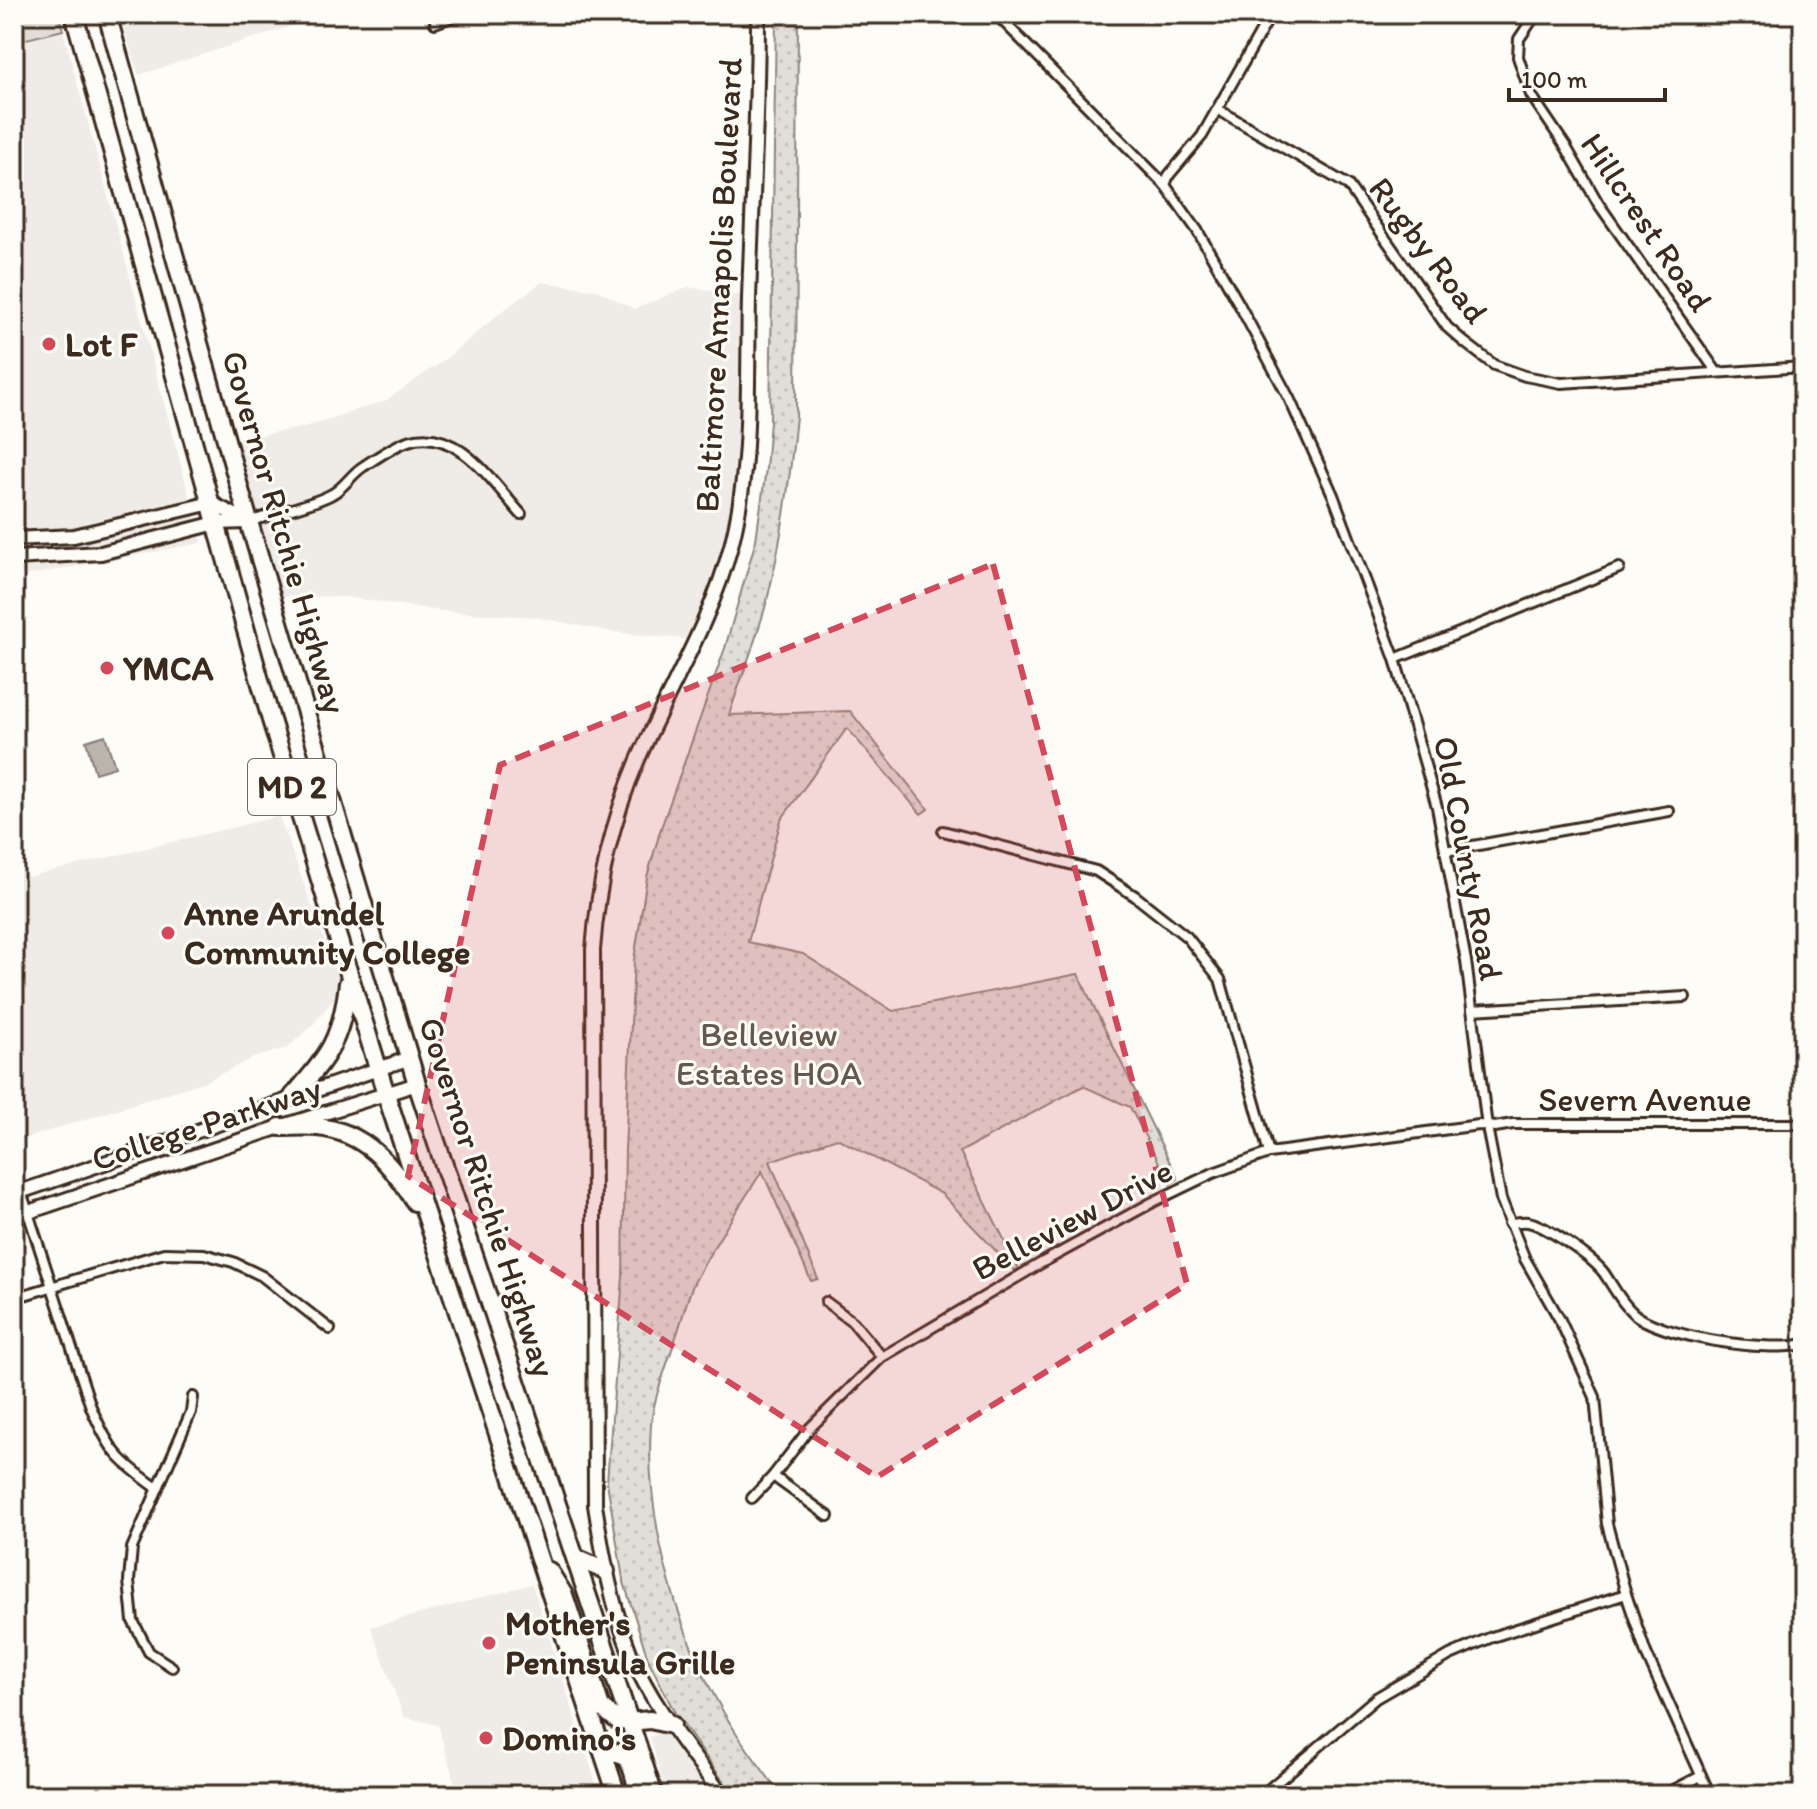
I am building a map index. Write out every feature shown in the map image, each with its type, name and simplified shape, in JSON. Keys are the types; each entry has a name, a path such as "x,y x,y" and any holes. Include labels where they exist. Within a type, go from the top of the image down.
{"highway":[{"name":"Governor Ritchie Highway","path":"74,14 271,720 386,1094 617,1795"},
{"name":"Governor Ritchie Highway","path":"107,14 249,522 417,1084 654,1795"},
{"path":"293,1096 317,1071 331,1050 341,1028 349,973"},
{"path":"280,1127 317,1127 337,1131 371,1148 399,1176 430,1225"},
{"path":"536,1550 564,1595 601,1707 617,1720 650,1720 672,1725"},
{"path":"576,1558 606,1571"},
{"path":"602,1750 625,1756 639,1795"}],"street":[{"path":"435,23 461,14"},
{"name":"Baltimore Annapolis Boulevard","path":"722,1795 672,1725 632,1657 606,1571 595,1505 593,950 604,861 626,790 711,604 723,574 738,515 745,437 758,14"},
{"name":"Old County Road","path":"996,14 1165,185 1197,230 1289,398 1333,495 1395,659 1426,764 1466,961 1487,1127 1501,1199 1525,1259 1560,1320 1595,1397 1607,1524 1626,1594 1646,1653 1710,1795"},
{"path":"1165,185 1169,175 1192,151 1271,14"},
{"name":"Hillcrest Road","path":"1536,14 1519,39 1518,57 1531,95 1598,203 1716,371"},
{"name":"Rugby Road","path":"1217,109 1348,185 1447,327 1494,365 1525,376 1561,383 1803,367"},
{"path":"14,558 101,553 216,523 249,522 333,494 360,468 385,453 408,441 427,438 451,444 471,459 521,514"},
{"path":"14,539 74,536 211,503 249,522"},
{"path":"1395,659 1619,568"},
{"path":"1445,851 1669,811"},
{"path":"943,831 1096,871 1135,896 1187,937 1220,979 1269,1153"},
{"path":"1472,1010 1685,997"},
{"name":"College Parkway","path":"18,1192 410,1058"},
{"name":"College Parkway","path":"14,1217 417,1084"},
{"name":"Severn Avenue","path":"1487,1127 1513,1124 1803,1124"},
{"name":"Belleview Drive","path":"752,1498 810,1428 882,1357 1043,1262 1153,1202 1213,1173 1269,1153 1479,1125 1487,1127"},
{"path":"18,1192 28,1212 91,1407 105,1439 125,1465 157,1488"},
{"path":"1509,1223 1530,1223 1559,1239 1603,1271 1632,1313 1664,1330 1720,1341 1778,1347 1803,1344"},
{"path":"14,1298 164,1253 204,1254 233,1262 262,1276 330,1329"},
{"path":"826,1302 853,1322 882,1357"},
{"path":"172,1667 149,1652 133,1621 128,1588 132,1548 191,1412 193,1397"},
{"path":"773,1476 828,1516"},
{"path":"1262,1795 1376,1698 1450,1655 1492,1637 1626,1594"},
{"path":"1664,1795 1701,1776"}],"highlighted area":[{"path":"993,564 1187,1284 877,1477 408,1176 500,765"}],"shaded area":[{"path":"119,14 329,14 139,75"},
{"path":"63,30 202,543 14,578 14,42"},
{"path":"542,282 597,290 634,309 688,287 749,297 738,515 694,640 612,632 535,617 441,611 346,597 280,596 234,440 304,427 385,401 447,358"},
{"path":"105,735 115,767 95,773 86,741"},
{"name":"Anne Arundel Community College","path":"279,816 342,988 312,1026 287,1048 253,1058 206,1081 14,1142 14,831 27,877"},
{"path":"532,1584 600,1795 458,1795 438,1725 404,1717 371,1627"},
{"path":"667,1729 712,1795 666,1795 650,1737"}],"green space":[{"path":"14,14 58,14 63,30 14,42"},
{"name":"Belleview Estates HOA","path":"776,14 798,14 796,416 785,511 772,581 729,715 850,711 928,809 921,814 847,728 781,820 748,942 803,954 893,1011 1078,974 1178,1179 1170,1184 1130,1107 1083,1086 960,1152 1019,1269 1014,1270 942,1194 837,1138 770,1161 818,1279 811,1281 762,1171 693,1285 658,1393 651,1425 650,1463 660,1543 683,1624 716,1698 740,1739 781,1795 733,1795 675,1713 648,1659 623,1579 607,1482 623,1277 625,1150 634,960 647,877 661,828 725,648 756,540 766,469 770,422"}],"place":[{"name":"Lot F","path":"49,344"},
{"name":"YMCA","path":"107,668"},
{"name":"Anne Arundel Community College","path":"168,933"},
{"name":"Mother's Peninsula Grille","path":"489,1643"},
{"name":"Domino's","path":"486,1738"}]}
